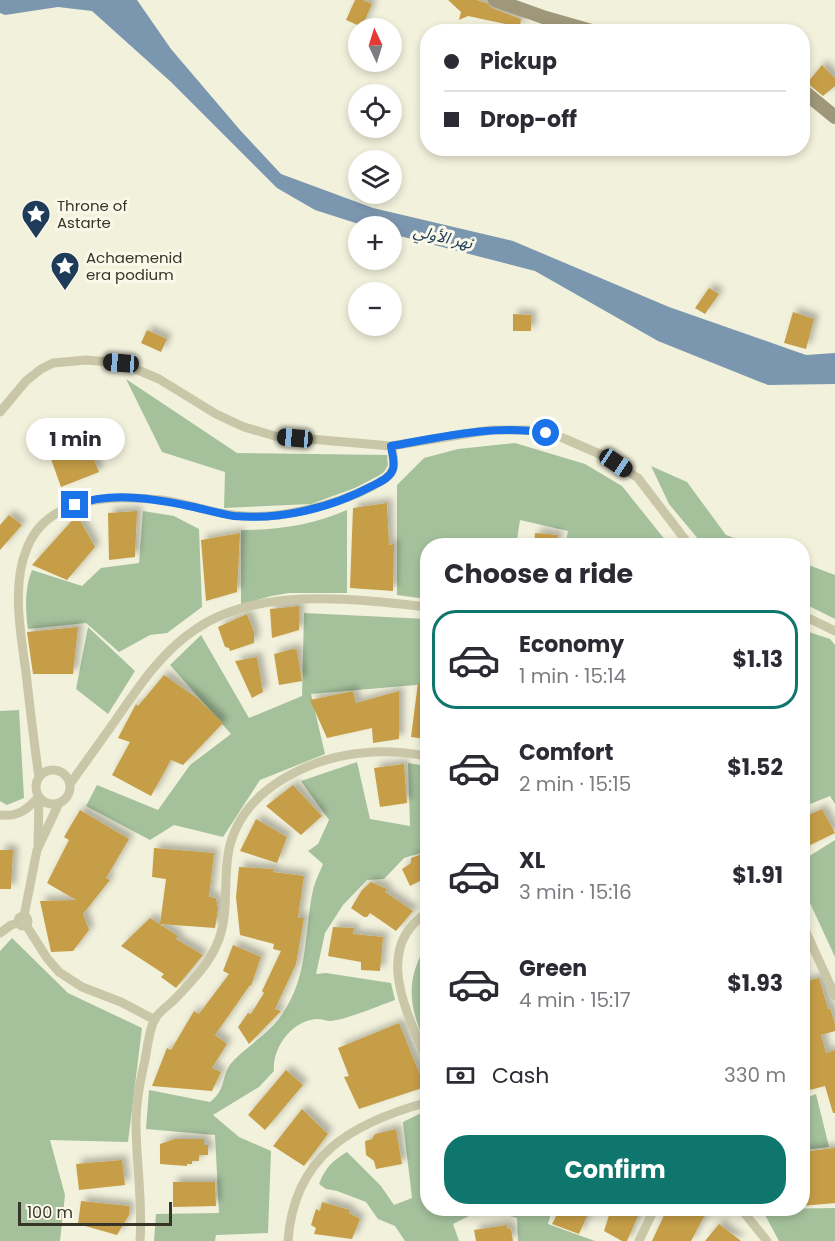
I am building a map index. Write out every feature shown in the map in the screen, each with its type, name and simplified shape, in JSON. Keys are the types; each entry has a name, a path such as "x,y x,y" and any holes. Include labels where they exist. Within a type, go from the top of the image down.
{"main road":[{"path":"495,0 567,24"},
{"path":"810,97 835,117"}],"street":[{"path":"0,412 26,381 53,363 86,360 121,363 159,379 216,414 252,430 275,436 391,446 500,430 529,430 563,438 609,459 638,478 684,538"},
{"path":"155,1020 121,1002 82,987 59,972 23,921 38,850 39,797 36,787 39,777 17,602 26,548 36,530 60,510 90,499 163,500 233,516 313,509 356,495 388,477 393,470 394,462 391,446"},
{"path":"38,850 59,803 68,796 70,784 140,684 196,628 228,612 296,599 420,606"},
{"path":"810,619 835,631"},
{"path":"140,1241 136,1108 146,1054 155,1020 214,953 222,932 229,849 242,817 254,802 291,774 329,760 370,752 420,755"},
{"path":"39,777 48,771 59,771 70,784"},
{"path":"39,797 47,804 59,803"},
{"path":"0,815 12,817 23,812 39,797"},
{"path":"420,918 405,935 400,945 397,967 398,980 407,1010 420,1042"},
{"path":"0,933 11,925 23,921"},
{"path":"810,941 835,996"},
{"path":"288,1241 297,1195 304,1179 318,1161 353,1131 395,1112 420,1104"},
{"path":"639,1241 651,1216"},
{"path":"747,1216 767,1241"}],"green space":[{"path":"126,379 237,453 387,455 388,465 384,472 355,488 311,504 224,508 225,472 162,452"},
{"path":"515,443 585,464 622,486 664,538 567,538 568,531 520,520 517,538 420,538 420,598 397,595 397,485 424,458 458,449"},
{"path":"651,466 687,482 726,535 734,538 697,538 669,504"},
{"path":"347,510 347,593 289,593 241,605 241,530 295,526"},
{"path":"143,511 174,516 199,529 202,607 167,633 150,635 119,652 86,623 28,629 26,599 32,570 82,586 101,568 139,563"},
{"path":"810,566 835,575 835,619 810,606"},
{"path":"304,613 420,619 420,685 311,694 325,754 260,780 223,837 174,825 150,840 86,806 97,785 158,810 190,765 231,734 170,665 201,635 249,718 302,696"},
{"path":"88,627 135,671 108,714 76,689"},
{"path":"810,632 830,639 835,645 835,804 830,796 810,804"},
{"path":"19,710 24,798 7,805 0,801 0,711"},
{"path":"357,762 370,819 410,826 408,763 420,765 420,853 404,858 384,879 367,880 343,905 325,933 316,974 326,973 391,983 395,1000 338,1020 317,1019 299,1024 285,1037 276,1053 274,1071 259,1087 213,1115 239,1137 271,1151 268,1233 216,1235 215,1241 154,1241 156,1214 219,1213 215,1135 146,1129 149,1090 210,1102 219,1092 227,1070 234,1060 273,1026 283,1013 302,968 313,890 323,864 308,851 318,844 329,820 301,781"},
{"path":"835,840 835,957 810,903 810,856"},
{"path":"12,938 68,993 142,1028 128,1142 50,1140 65,1195 60,1241 0,1241 0,951"},
{"path":"420,957 420,1029 412,996"},
{"path":"816,1094 829,1147 810,1149 810,1096"},
{"path":"420,1114 420,1216 469,1216 453,1224 459,1241 405,1241 395,1226 378,1219 366,1202 326,1189 319,1184 330,1165 347,1152 381,1186 394,1205 412,1198 403,1122"},
{"path":"810,1208 835,1208 835,1241 779,1241 766,1216 810,1216"},
{"path":"509,1216 550,1216 548,1224 595,1241 518,1241 517,1218"}],"water":[{"name":"نهر الأولي","path":"0,0 137,0 171,49 281,174 348,199 348,204 362,204 513,241 669,307 806,355 835,353 835,384 768,385 658,341 535,271 402,237 402,216 348,216 348,221 315,210 277,188 171,82 92,11 58,7 5,15 0,13"}],"building":[{"path":"355,0 363,0 372,4 366,18 346,20"},
{"path":"448,0 476,0 487,3 492,8 521,19 520,24 506,24 468,16 459,20 461,12"},
{"path":"822,65 835,78 835,86 823,96 810,85 810,79"},
{"path":"709,288 719,294 705,314 695,308"},
{"path":"793,312 814,319 806,349 784,343"},
{"path":"513,314 531,315 531,331 513,331"},
{"path":"147,330 167,339 161,352 141,343"},
{"path":"87,443 99,472 61,487 51,459"},
{"path":"387,503 389,545 394,544 393,591 350,588 353,508"},
{"path":"137,511 135,557 109,560 108,513"},
{"path":"9,515 22,525 0,550 0,525"},
{"path":"77,515 95,547 67,580 32,565"},
{"path":"240,533 237,592 206,601 201,540"},
{"path":"535,533 558,535 558,538 535,538"},
{"path":"299,606 299,630 272,638 270,609"},
{"path":"247,614 254,632 254,643 230,651 225,647 218,627"},
{"path":"78,627 73,674 33,674 27,632"},
{"path":"297,650 302,681 279,685 274,654"},
{"path":"257,657 263,692 252,698 235,661"},
{"path":"164,675 197,698 223,723 183,765 171,760 151,796 112,775 130,742 118,738 136,704 138,706"},
{"path":"418,683 420,683 420,738 411,737"},
{"path":"353,691 356,703 399,691 399,739 373,743 372,728 327,738 310,700"},
{"path":"404,764 407,803 380,807 374,768"},
{"path":"293,785 322,816 301,835 266,806"},
{"path":"822,809 835,833 810,845 810,814"},
{"path":"80,810 129,839 106,878 110,880 83,914 89,930 73,951 51,952 40,901 76,900 47,883 69,840 64,837"},
{"path":"256,819 287,837 277,863 240,851"},
{"path":"154,848 214,853 209,897 216,898 218,909 215,928 160,924 166,879 152,877"},
{"path":"0,850 13,850 11,889 0,889"},
{"path":"420,855 420,881 410,886 402,869 411,863 411,858"},
{"path":"239,867 274,869 273,872 304,876 298,918 304,918 296,964 275,1009 281,1011 249,1044 238,1027 248,1013 251,1014 264,993 262,991 281,951 273,949 274,944 240,935 236,897"},
{"path":"371,882 387,889 385,892 413,911 396,931 370,913 364,917 351,908 362,890"},
{"path":"150,918 178,936 176,939 203,955 176,988 161,977 164,974 121,946"},
{"path":"333,927 354,928 353,934 383,937 380,971 361,970 361,962 328,956"},
{"path":"233,945 261,957 251,986 215,1035 227,1044 212,1068 221,1072 212,1091 152,1086 167,1048 171,1050 194,1011 199,1014 229,974 223,971"},
{"path":"819,978 835,1024 835,1031 821,1035 826,1053 835,1050 835,1113 833,1113 825,1086 810,1090 810,980"},
{"path":"399,1023 420,1075 420,1089 359,1109 344,1077 349,1076 338,1048"},
{"path":"286,1070 303,1085 265,1130 248,1115"},
{"path":"302,1109 328,1134 304,1166 273,1146"},
{"path":"396,1129 402,1164 376,1169 374,1161 366,1155 365,1141 372,1139 375,1134"},
{"path":"175,1139 204,1139 204,1145 208,1145 208,1155 199,1155 199,1161 192,1161 192,1164 187,1164 187,1166 160,1164 160,1144"},
{"path":"835,1148 835,1203 810,1205 810,1151"},
{"path":"122,1160 125,1185 79,1190 76,1164"},
{"path":"173,1182 215,1182 216,1206 173,1207"},
{"path":"81,1201 129,1206 129,1215 117,1235 78,1224"},
{"path":"322,1202 350,1210 349,1213 360,1219 352,1239 314,1234 316,1228 311,1225 316,1209 320,1211"},
{"path":"556,1216 587,1216 579,1234 552,1224"},
{"path":"609,1216 638,1216 627,1241 622,1241 604,1231"},
{"path":"664,1216 704,1216 691,1241 652,1241"},
{"path":"719,1224 741,1241 705,1241"},
{"path":"507,1225 508,1229 511,1228 513,1241 476,1241 474,1230"}],"place":[{"name":"Throne of Astarte","path":"36,240"},
{"name":"Achaemenid era podium","path":"65,292"}],"route":[{"path":"75,505 90,499 163,500 233,516 313,509 356,495 388,477 393,470 394,462 391,446 491,430 529,430 546,433"}]}
